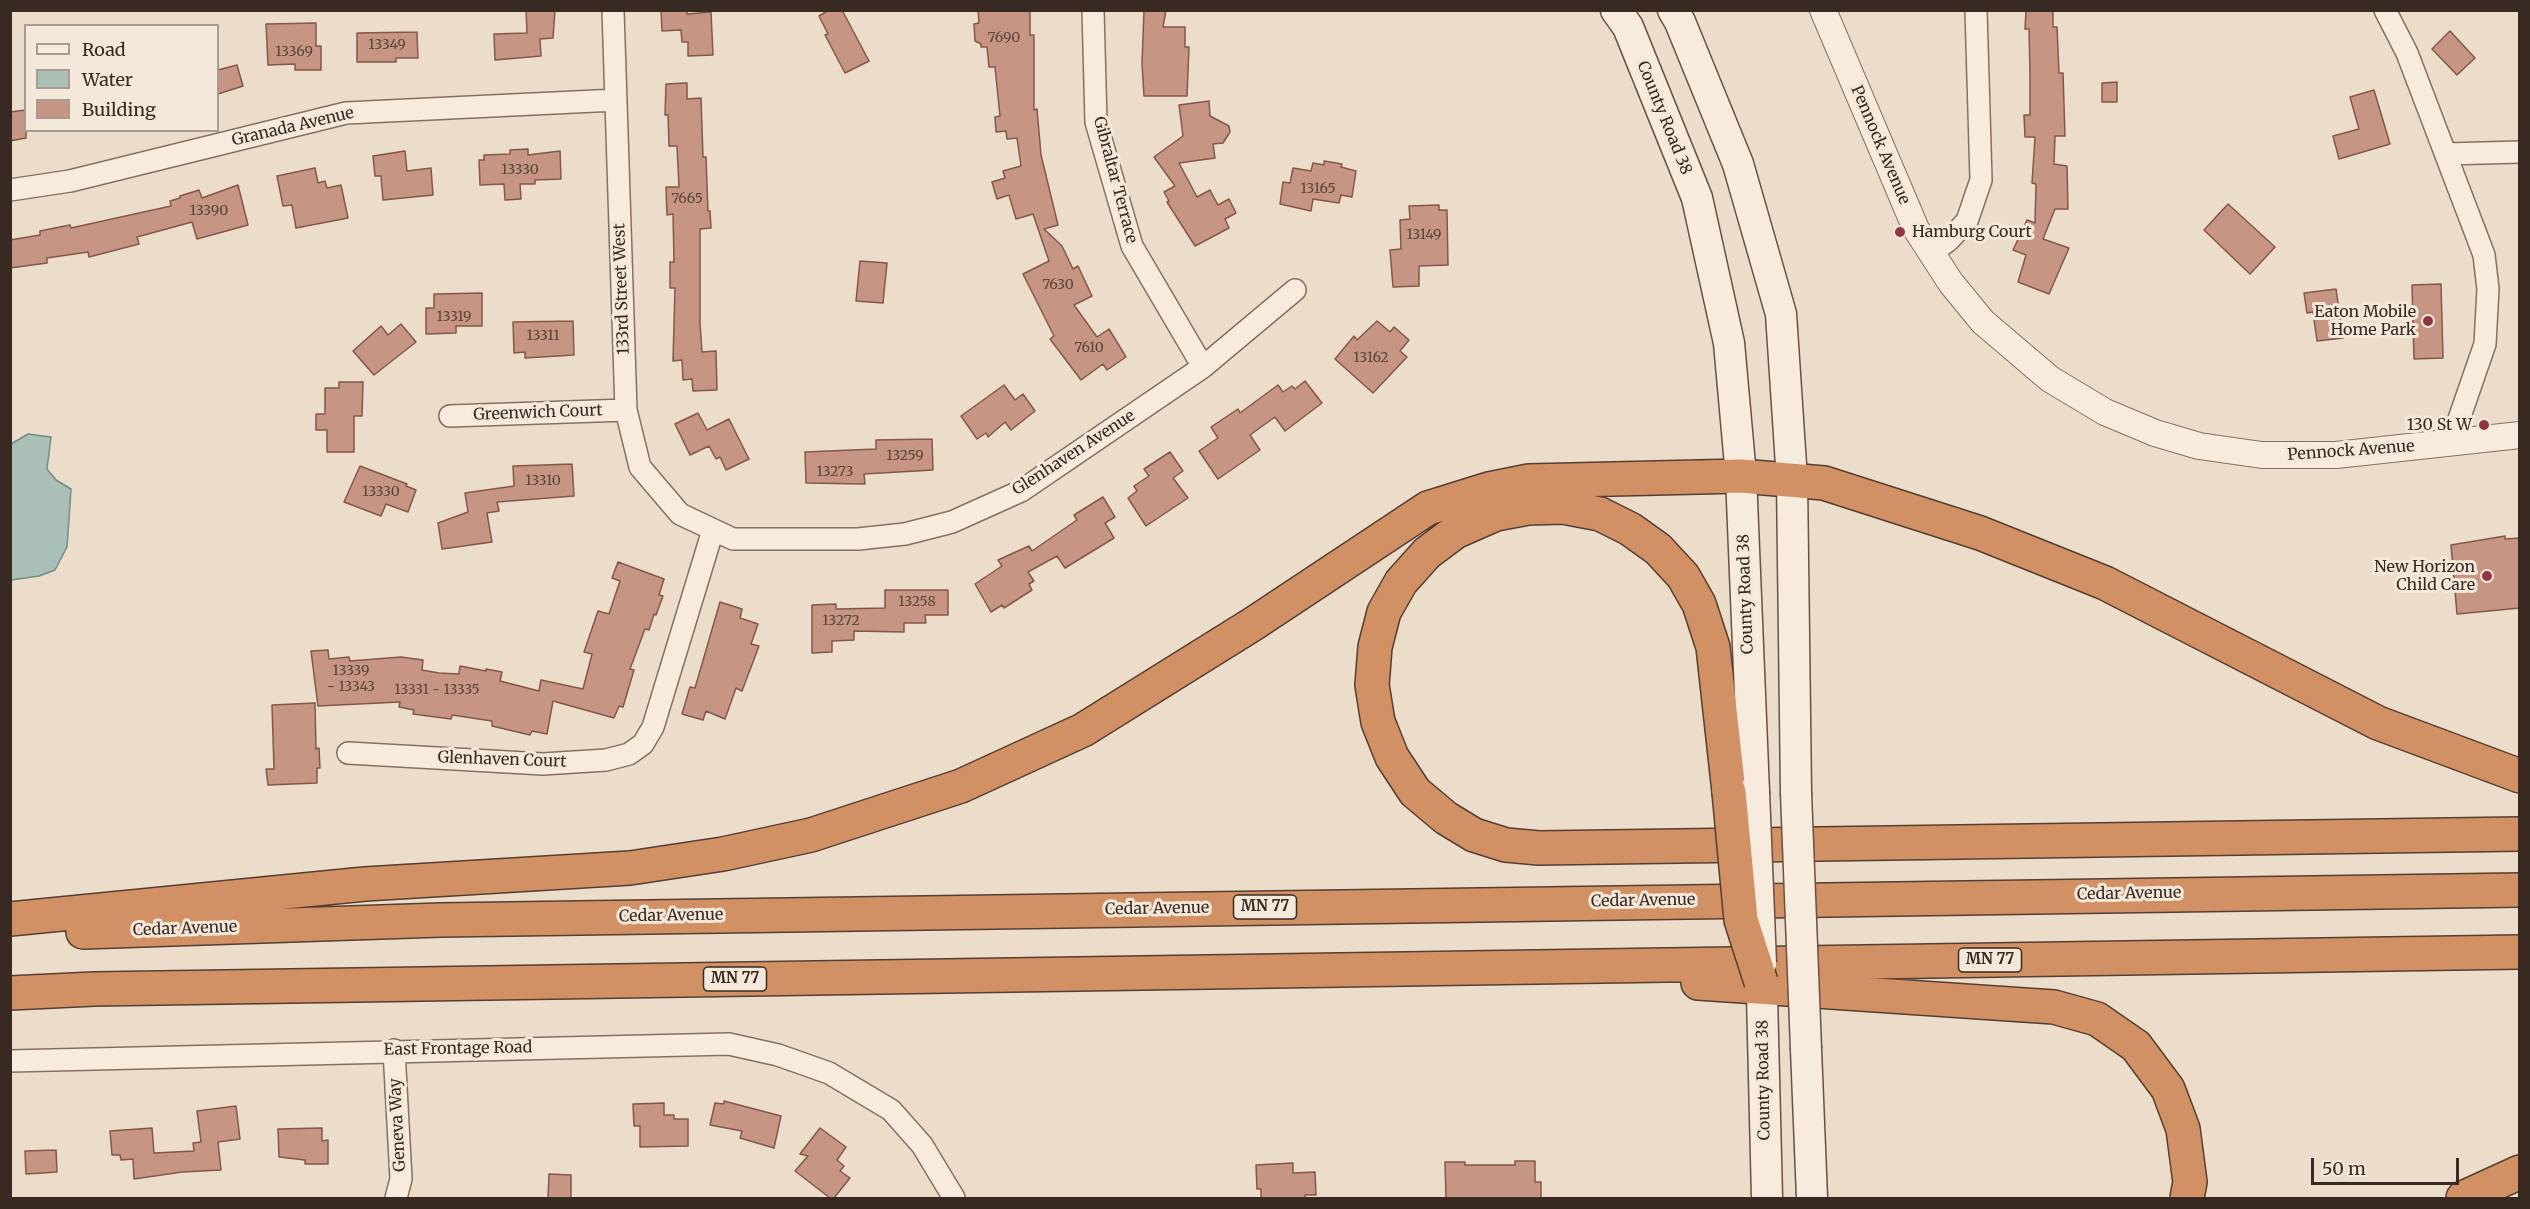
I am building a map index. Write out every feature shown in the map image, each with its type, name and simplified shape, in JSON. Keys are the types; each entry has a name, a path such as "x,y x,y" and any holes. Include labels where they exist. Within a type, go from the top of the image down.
{"highway":[{"path":"10,919 365,884 630,868 723,854 811,835 961,786 1083,730 1253,624 1428,508 1489,489 1529,481 1741,476 1824,483 1980,533 2104,583 2379,723 2520,776"},
{"path":"1761,982 1741,920 1741,792 1713,647 1699,604 1683,576 1658,549 1630,529 1600,514 1563,507 1528,508 1496,514 1455,532 1427,554 1401,582 1384,612 1375,647 1372,685 1378,722 1392,757 1415,792 1446,818 1474,835 1506,845 1539,848 2520,834"},
{"name":"Cedar Avenue","path":"10,935 465,919 2520,890"},
{"name":"MN 77","path":"10,993 94,989 2520,952"},
{"path":"1460,967 2054,1007 2097,1019 2136,1046 2168,1089 2183,1129 2190,1182 2187,1198"},
{"path":"2463,1198 2520,1172"}],"main road":[{"name":"County Road 38","path":"1616,10 1628,27 1696,198 1729,343 1741,476 1741,792"},
{"path":"1672,10 1680,22 1738,164 1781,314 1792,480 1796,793 1812,1198"},
{"name":"County Road 38","path":"1761,982 1767,1198"}],"street":[{"name":"133rd Street West","path":"613,10 626,410 640,467 680,514 713,530"},
{"name":"Gibraltar Terrace","path":"1093,10 1096,122 1132,246 1203,368"},
{"name":"Pennock Avenue","path":"1823,10 1917,229 1951,283 1983,322 2016,353 2050,380 2105,412 2155,433 2233,452 2293,457 2336,455 2520,435"},
{"path":"1932,253 1948,241 1967,221 1976,202 1981,180 1976,10"},
{"path":"2385,10 2407,53 2484,255 2488,289 2485,344 2459,419 2461,442"},
{"name":"Granada Avenue","path":"10,190 70,181 346,113 616,100"},
{"path":"2446,154 2520,152"},
{"name":"Glenhaven Avenue","path":"713,530 733,539 814,541 905,534 952,522 1021,491 1203,368 1295,290"},
{"name":"Greenwich Court","path":"450,416 626,410"},
{"name":"Glenhaven Court","path":"348,753 543,764 606,760 629,754 643,744 653,727 713,530"},
{"name":"East Frontage Road","path":"10,1061 394,1050 729,1044 778,1055 829,1073 891,1110 922,1145 954,1198"},
{"name":"Geneva Way","path":"394,1050 401,1179 396,1198"}],"water":[{"path":"28,434 51,437 47,469 56,480 71,489 67,547 55,570 39,576 11,580 11,444"}],"building":[{"path":"526,10 555,10 553,38 540,39 541,56 495,60 494,34 527,33"},
{"path":"661,10 687,10 687,14 711,12 713,55 688,56 688,42 682,42 681,30 662,31"},
{"path":"829,10 842,10 869,61 845,73 825,35 828,34 819,16"},
{"path":"978,10 1030,10 1030,35 1034,35 1034,110 1037,109 1041,155 1058,225 1044,229 1062,246 1073,269 1078,266 1092,296 1074,305 1097,337 1109,329 1126,357 1107,370 1103,364 1081,380 1050,339 1054,336 1023,274 1049,261 1033,214 1016,219 1009,195 997,199 992,182 1005,178 1003,171 1021,166 1017,138 1007,139 1006,131 996,132 995,117 1000,116 995,67 989,67 987,47 981,47 981,44 975,41 974,24 979,23"},
{"path":"1144,10 1166,10 1163,27 1185,27 1185,47 1189,47 1187,96 1144,96 1142,64"},
{"path":"2026,10 2053,10 2053,27 2057,27 2059,73 2063,73 2065,136 2055,136 2054,164 2067,166 2068,209 2055,209 2043,239 2069,248 2049,294 2018,282 2026,255 2013,250 2027,220 2035,223 2036,184 2032,183 2035,137 2025,137 2024,115 2030,115 2029,29 2025,29"},
{"path":"316,23 316,46 321,46 321,70 295,70 295,64 268,65 266,24"},
{"path":"2450,31 2475,58 2457,75 2432,49"},
{"path":"417,32 418,58 396,58 396,62 357,62 357,33"},
{"path":"237,65 243,86 219,94 219,70"},
{"path":"2117,82 2117,102 2102,102 2102,83"},
{"path":"687,83 687,99 701,98 703,157 706,157 711,228 700,229 700,323 702,352 716,351 717,390 693,391 692,379 683,380 682,360 673,361 675,288 670,288 670,262 674,262 673,214 667,215 666,187 679,187 677,146 669,146 668,115 665,115 666,84"},
{"path":"2374,90 2390,144 2339,159 2333,136 2359,129 2350,97"},
{"path":"1209,101 1210,116 1229,126 1230,132 1223,143 1213,144 1215,158 1179,163 1197,197 1210,190 1218,205 1229,199 1236,213 1225,219 1229,228 1195,246 1167,202 1169,201 1164,192 1175,186 1154,157 1183,136 1179,105"},
{"path":"24,110 26,138 10,141 10,112"},
{"path":"528,149 528,155 560,151 561,179 535,180 535,184 520,184 521,199 505,200 504,184 480,185 479,160 484,160 484,155 510,154 510,150"},
{"path":"405,151 407,171 431,168 433,195 383,200 381,176 375,176 373,156"},
{"path":"1324,161 1342,164 1341,167 1356,171 1352,197 1341,195 1339,203 1313,199 1311,211 1280,204 1283,182 1290,183 1293,168 1311,171 1313,163 1324,165"},
{"path":"315,168 318,183 325,181 327,188 341,185 348,218 296,228 292,205 283,206 277,176"},
{"path":"238,185 248,225 197,239 192,222 137,237 139,244 89,257 88,252 47,258 47,263 10,268 10,240 40,235 40,231 70,225 71,228 171,206 170,201 199,190 202,198"},
{"path":"2228,204 2275,247 2250,274 2204,230"},
{"path":"1439,205 1439,210 1447,210 1448,265 1419,266 1419,286 1393,287 1390,250 1401,249 1400,220 1410,219 1409,206"},
{"path":"860,261 887,263 883,303 856,301"},
{"name":"Eaton Mobile Home Park","path":"2441,284 2443,358 2414,359 2412,285"},
{"path":"2336,289 2343,338 2317,341 2313,312 2307,313 2304,293"},
{"path":"482,293 482,326 456,326 456,333 426,334 426,308 434,308 434,294"},
{"path":"573,321 574,355 525,358 525,352 514,353 513,322"},
{"path":"1377,321 1390,332 1394,327 1409,340 1400,351 1407,357 1373,393 1335,359 1354,336 1357,340"},
{"path":"401,324 416,342 374,375 353,351 381,326 388,335"},
{"path":"1305,381 1322,403 1285,431 1275,417 1250,435 1260,450 1218,479 1199,451 1218,438 1211,427 1238,409 1240,413 1278,385 1283,392 1292,386 1295,389"},
{"path":"339,382 363,382 362,416 354,416 354,452 327,452 327,430 316,430 316,414 325,414 325,388 339,388"},
{"path":"1004,385 1015,400 1023,394 1035,411 1011,430 1005,422 988,437 986,433 977,439 961,416"},
{"path":"698,413 707,430 729,419 749,459 726,470 720,457 716,459 709,446 690,455 675,424"},
{"path":"932,439 933,470 864,474 865,484 806,483 805,452 876,449 876,440"},
{"path":"1170,452 1183,471 1173,478 1188,498 1146,526 1128,498 1137,491 1134,486 1149,476 1144,469"},
{"path":"572,464 574,496 497,502 499,511 487,513 492,542 442,549 438,523 468,512 465,493 514,486 513,466"},
{"path":"360,466 407,484 406,486 416,490 408,512 386,504 381,516 344,502"},
{"path":"1103,497 1115,517 1105,523 1114,538 1065,568 1057,556 1028,572 1034,581 1029,584 1032,590 1004,608 1002,605 991,612 975,584 1002,566 998,560 1029,546 1032,551 1077,520 1074,515"},
{"name":"New Horizon Child Care","path":"2505,536 2505,539 2520,538 2520,608 2457,614 2451,545"},
{"path":"618,562 664,579 659,595 663,596 649,630 645,629 630,669 634,670 623,707 619,706 614,718 553,701 547,734 532,731 530,735 492,726 492,721 452,715 451,719 413,714 414,710 399,707 400,702 318,706 311,651 328,650 329,659 349,657 350,661 401,657 423,660 422,670 439,673 459,674 460,666 486,671 486,669 502,672 500,681 539,691 541,680 583,689 592,654 584,652 598,611 609,614 620,581 612,578"},
{"path":"885,590 948,590 948,615 925,615 926,623 904,623 904,632 854,631 854,640 832,641 832,652 812,653 812,605 836,604 836,609 885,608"},
{"path":"720,602 742,609 740,618 758,624 751,644 759,646 742,691 736,688 725,719 706,711 703,720 682,714 690,687 695,688"},
{"path":"315,703 316,749 319,748 320,768 317,768 317,783 268,785 266,769 274,769 272,705"},
{"path":"724,1101 781,1116 774,1148 740,1138 742,1131 710,1125 715,1103 724,1104"},
{"path":"664,1103 664,1115 674,1115 674,1119 688,1119 688,1146 640,1147 640,1126 634,1126 633,1104"},
{"path":"236,1106 240,1139 218,1142 221,1170 182,1172 134,1179 133,1159 121,1160 120,1155 112,1155 110,1131 152,1128 154,1153 194,1151 193,1143 201,1142 197,1111"},
{"path":"322,1128 322,1141 328,1140 328,1164 305,1164 305,1160 279,1157 278,1129"},
{"path":"820,1128 846,1147 837,1160 844,1166 840,1171 850,1178 834,1198 830,1198 795,1171 808,1156 800,1154"},
{"path":"56,1150 57,1172 26,1174 25,1151"},
{"path":"1515,1161 1535,1161 1535,1182 1541,1182 1541,1198 1446,1198 1445,1162 1465,1162 1465,1165 1515,1165"},
{"path":"1293,1163 1293,1173 1315,1172 1316,1195 1305,1195 1305,1198 1261,1198 1261,1189 1257,1189 1256,1165"},
{"path":"549,1174 571,1175 571,1198 548,1198"}],"place":[{"name":"Hamburg Court","path":"1900,232"},
{"name":"Eaton Mobile Home Park","path":"2428,321"},
{"name":"130 St W","path":"2484,425"},
{"name":"New Horizon Child Care","path":"2487,576"}]}
